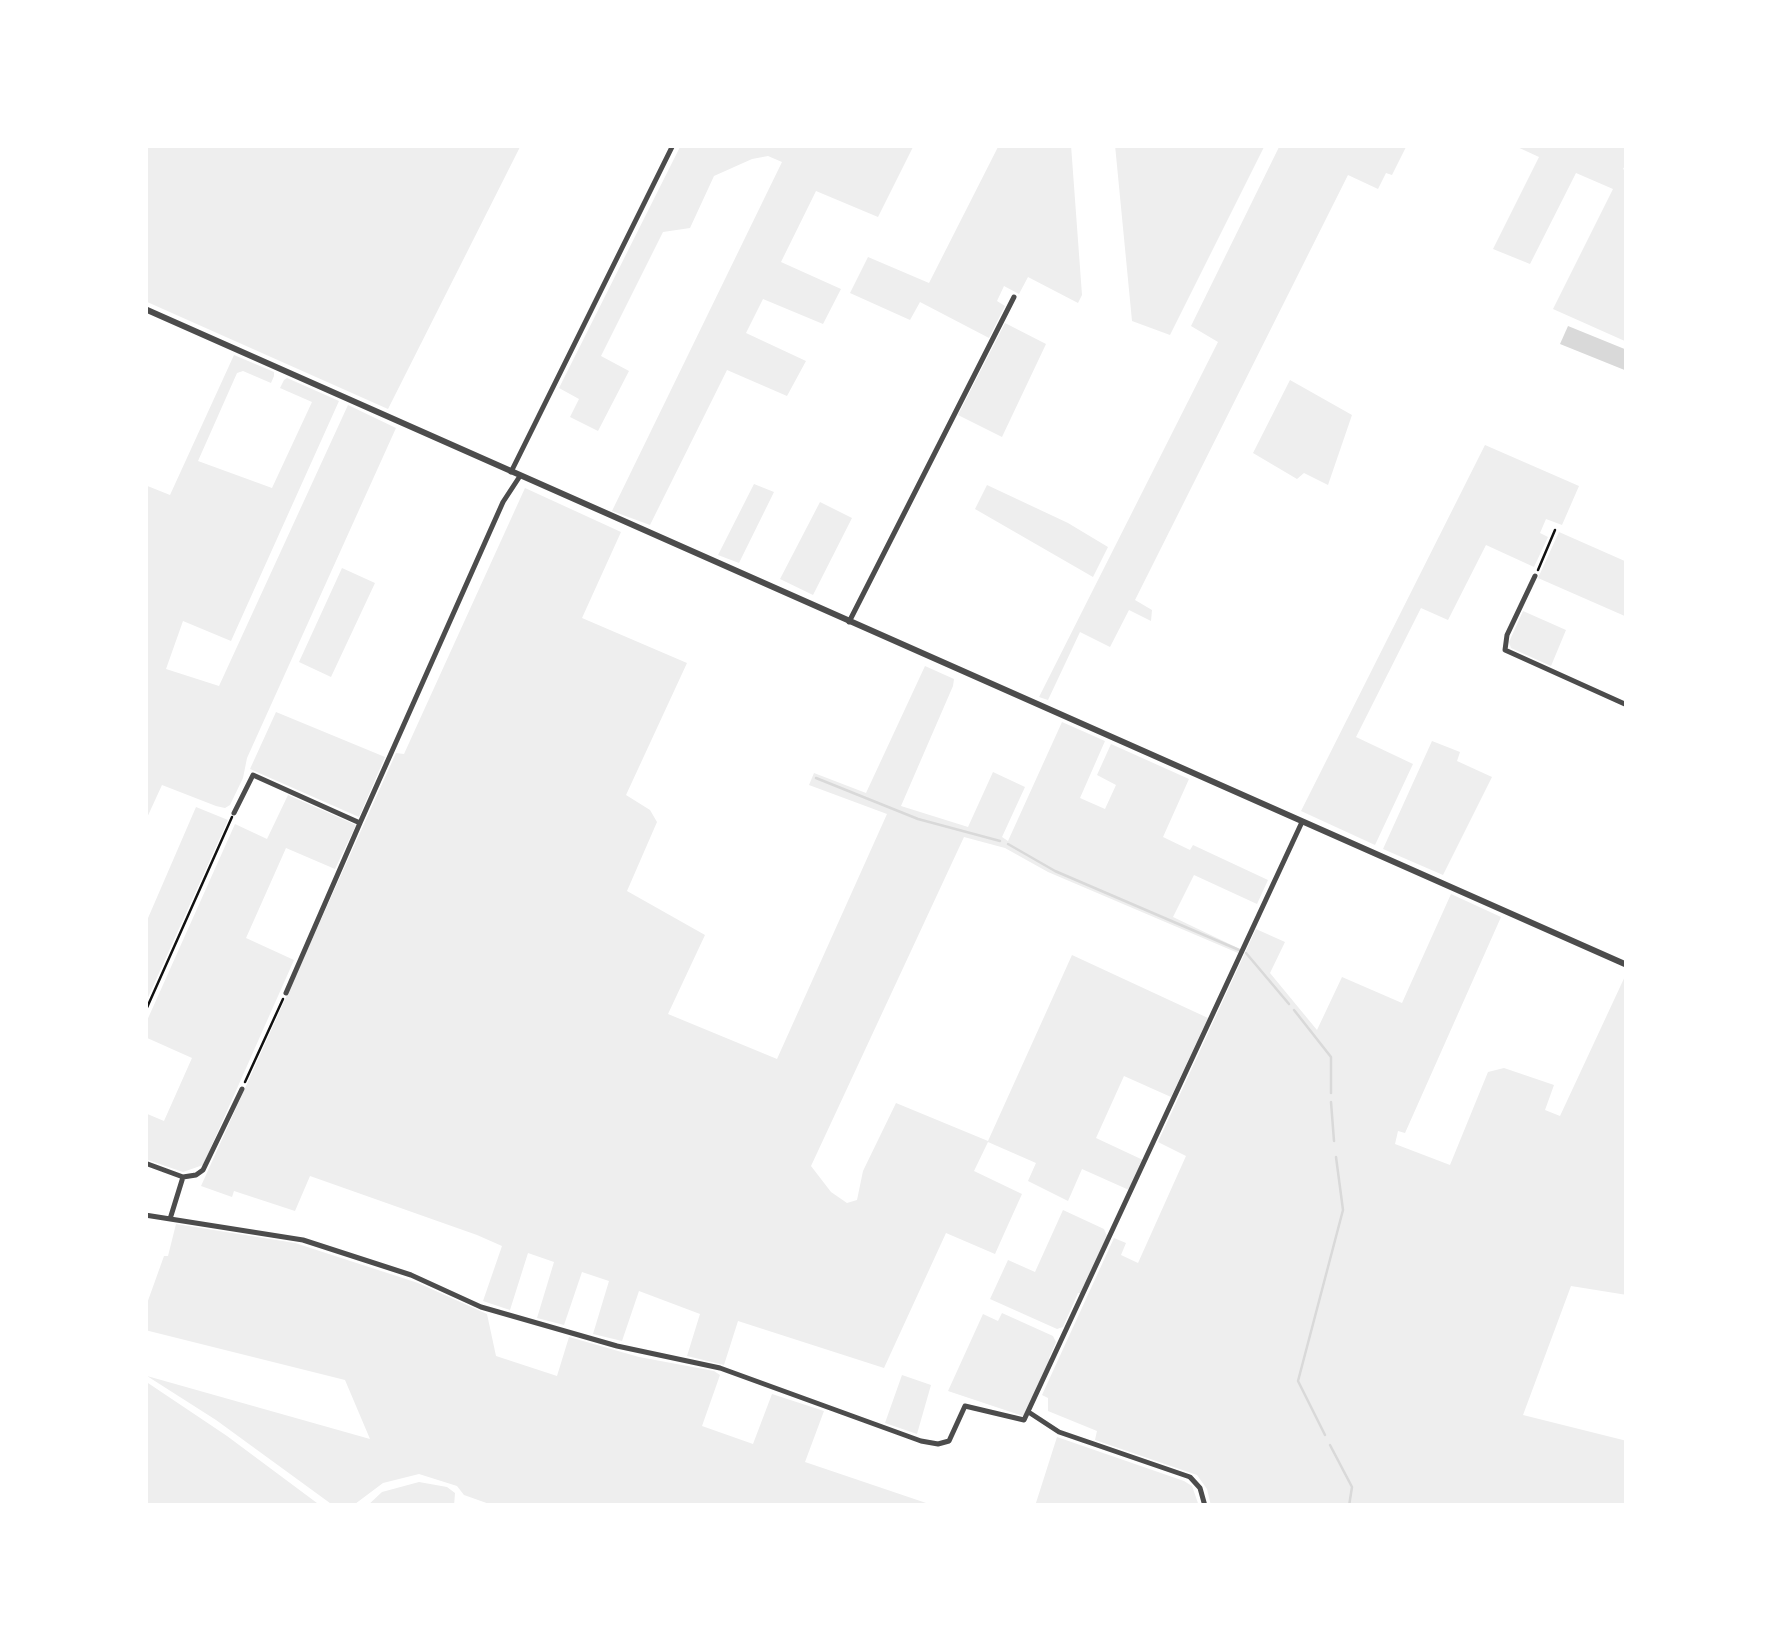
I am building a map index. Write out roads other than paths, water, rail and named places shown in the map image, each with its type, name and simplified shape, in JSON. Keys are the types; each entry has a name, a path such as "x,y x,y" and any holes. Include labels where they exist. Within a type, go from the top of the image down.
{"street":[{"path":"511,472 673,145"},
{"path":"848,622 1014,297"},
{"path":"145,309 1302,822 1626,961"},
{"path":"286,992 504,502 520,476"},
{"path":"1535,576 1507,635 1505,650 1627,706"},
{"path":"234,813 252,775 360,824"},
{"path":"145,1216 304,1240 410,1275 481,1307 617,1346 720,1368 938,1444 949,1441 965,1406 971,1404 1024,1420 1302,822"},
{"path":"145,1164 182,1177 204,1170 242,1089"},
{"path":"170,1219 182,1177"},
{"path":"1030,1413 1059,1432 1190,1477 1200,1488 1205,1506"}],"waterway":[{"path":"816,778 918,819 1000,841"},
{"path":"1008,844 1055,871 1239,950"},
{"path":"1246,953 1289,1004"},
{"path":"1294,1010 1331,1057 1331,1093"},
{"path":"1331,1102 1334,1141"},
{"path":"1325,1435 1298,1381 1343,1210 1336,1157"},
{"path":"1330,1445 1352,1487 1349,1506"}]}
